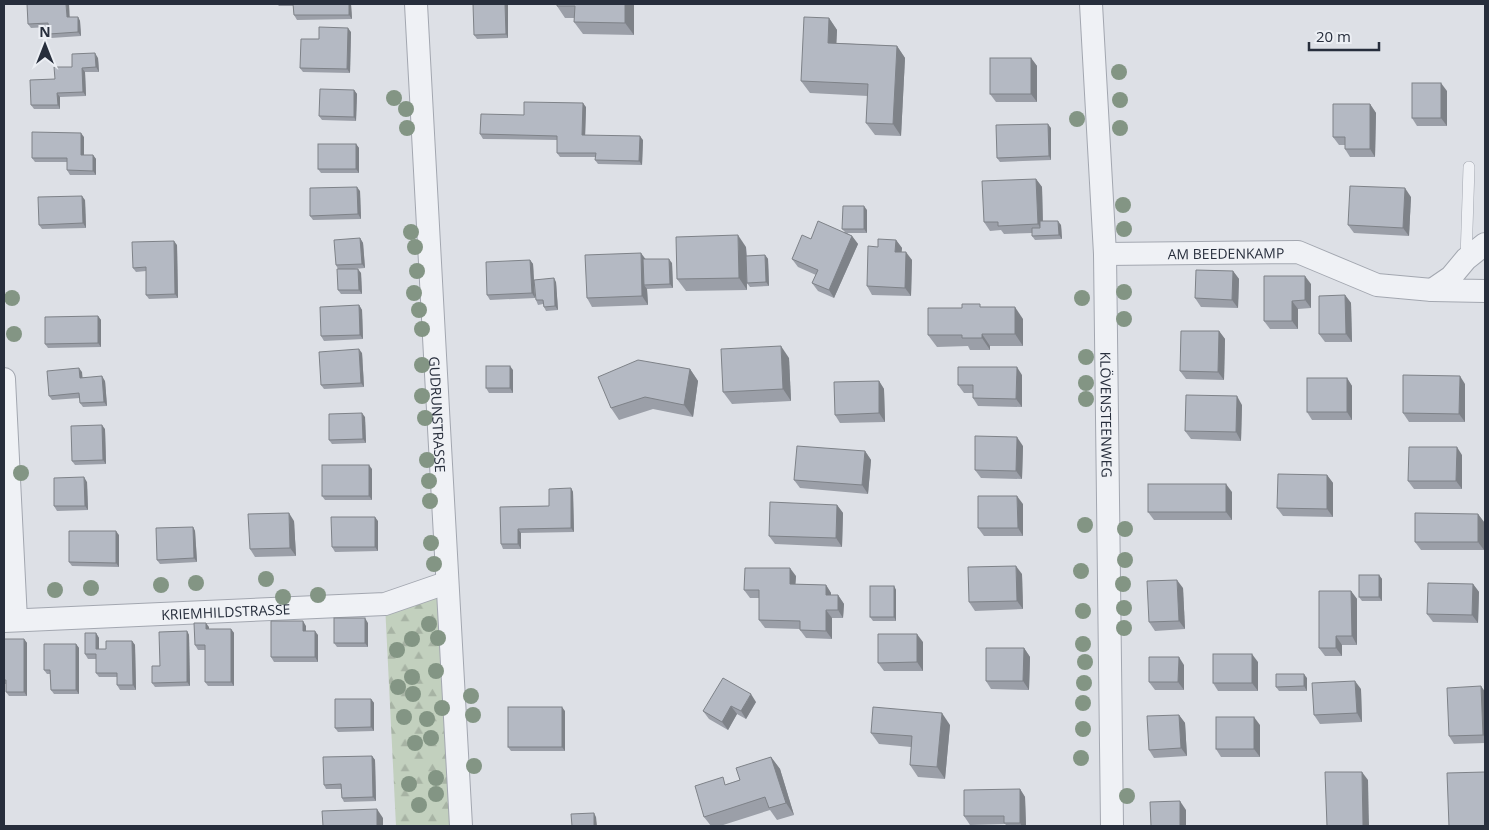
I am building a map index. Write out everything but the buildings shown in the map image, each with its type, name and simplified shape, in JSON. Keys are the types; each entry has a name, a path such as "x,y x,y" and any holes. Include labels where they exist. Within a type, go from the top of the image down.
{"street":[{"name":"GUDRUNSTRASSE","path":"416,4 430,243 446,583 461,826"},
{"name":"KLÖVENSTEENWEG","path":"1091,4 1105,254 1112,826"},
{"path":"1432,290 1451,277 1466,258 1485,244"},
{"name":"AM BEEDENKAMP","path":"1105,254 1298,252 1377,285 1432,290 1485,291"},
{"path":"4,379 10,620"},
{"name":"KRIEMHILDSTRASSE","path":"10,620 385,604 446,583"}],"lane":[{"path":"1466,258 1469,167"}],"green space":[{"path":"446,583 461,826 396,826 385,604"}]}
